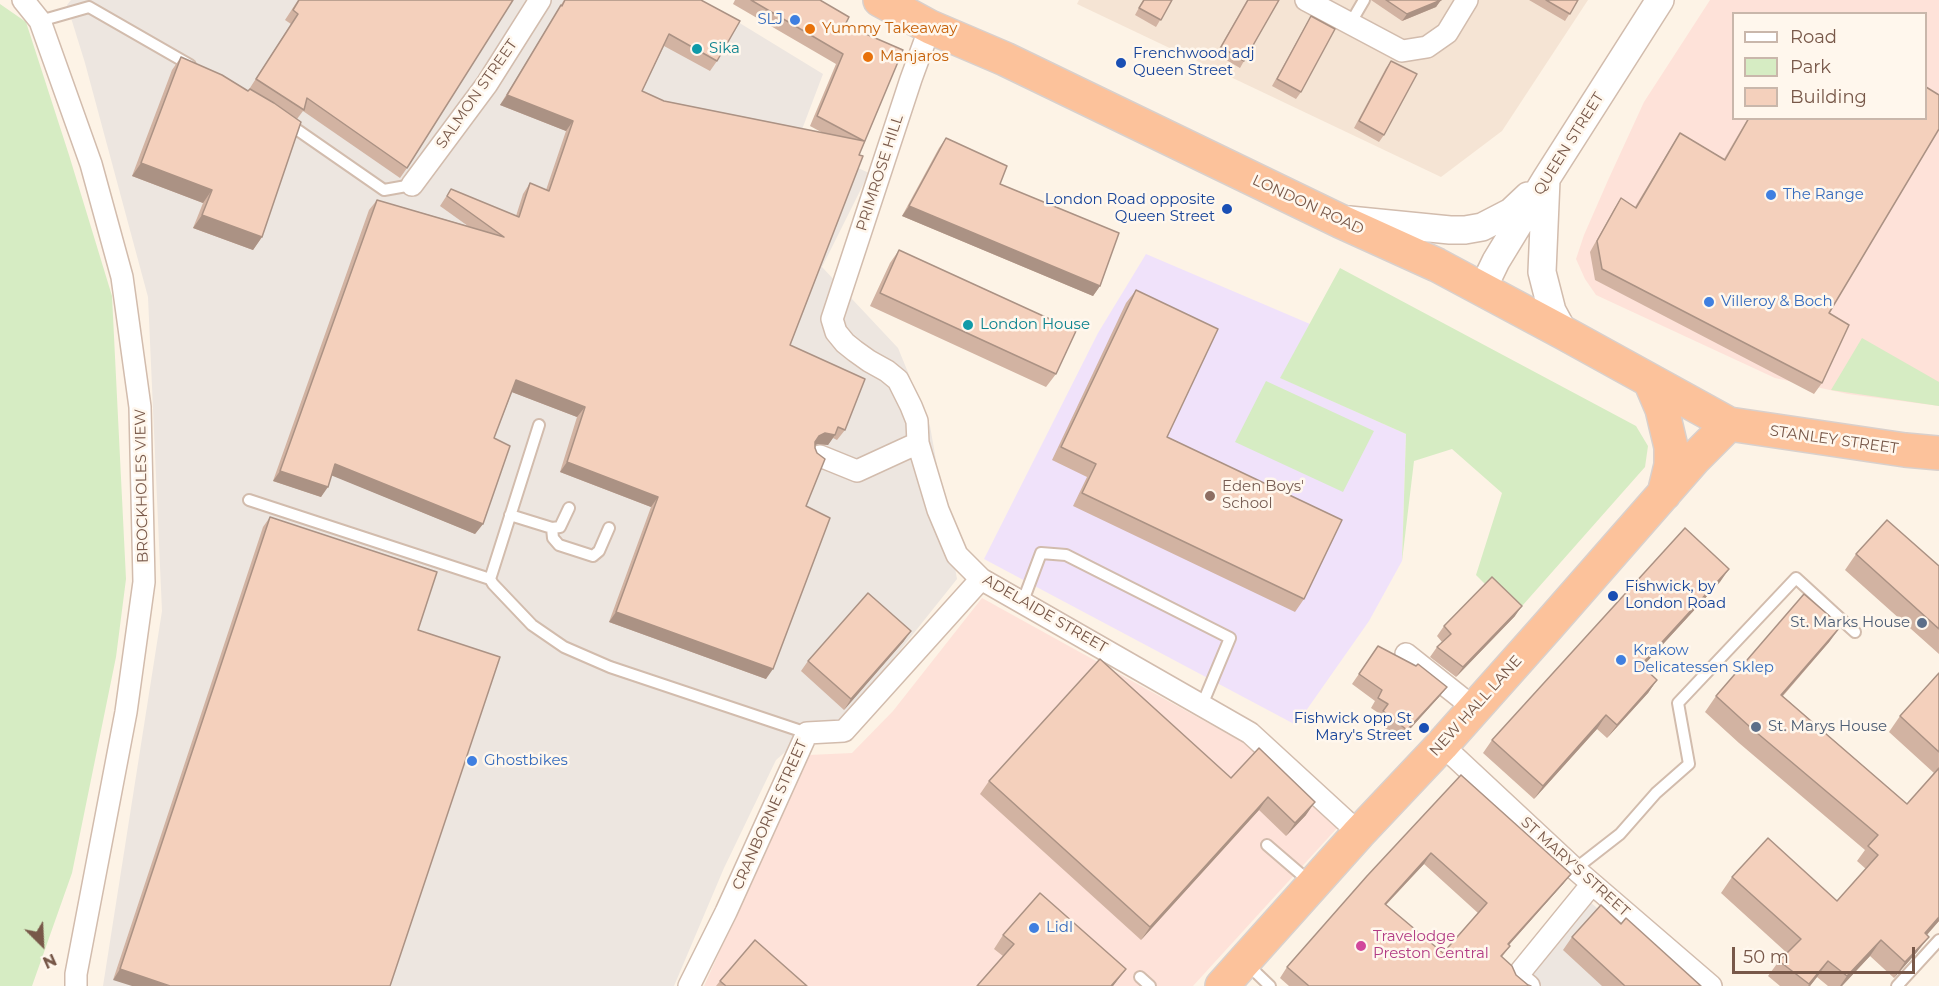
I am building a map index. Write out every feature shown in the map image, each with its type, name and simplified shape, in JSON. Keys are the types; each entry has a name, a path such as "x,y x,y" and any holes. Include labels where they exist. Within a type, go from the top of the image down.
{"highway":[{"name":"LONDON ROAD","path":"880,0 930,27 1005,59 1336,219 1437,265 1729,424"},
{"path":"1650,381 1662,409 1671,447 1671,465 1664,494"},
{"name":"STANLEY STREET","path":"1729,424 1939,453"},
{"name":"NEW HALL LANE","path":"1222,986 1359,833 1442,745 1695,458 1729,424"}],"street":[{"name":"BROCKHOLES VIEW","path":"23,0 40,21 91,164 122,277 140,407 144,582 126,712 76,975 76,986"},
{"name":"SALMON STREET","path":"412,185 487,84 540,0"},
{"path":"1306,0 1401,51 1427,47 1447,33 1467,0"},
{"name":"QUEEN STREET","path":"1482,290 1496,261 1546,179 1660,0"},
{"name":"PRIMROSE HILL","path":"832,319 930,27"},
{"path":"1336,219 1450,230 1482,227 1511,212 1546,179"},
{"path":"1546,179 1542,272 1552,311 1564,333"},
{"name":"ADELAIDE STREET","path":"832,319 836,332 845,343 869,361 887,370 898,380 916,421 918,443 938,510 957,555 981,579 1250,733 1359,833"},
{"path":"820,456 857,471 918,443"},
{"name":"CRANBORNE STREET","path":"688,986 726,912 807,733 844,731 981,579"},
{"path":"1406,654 1474,708"},
{"name":"ST MARY'S STREET","path":"1442,745 1575,869 1711,986"},
{"path":"1529,986 1517,976 1592,884"}],"lane":[{"path":"1350,24 1364,0"},
{"path":"40,21 89,7 199,70"},
{"path":"278,116 384,190 412,185"},
{"path":"490,579 539,425"},
{"path":"249,500 490,579 532,625 564,647 610,667 807,733"},
{"path":"510,515 552,528 560,527 569,508"},
{"path":"552,528 553,538 559,545 593,556 599,551 609,528"},
{"path":"1023,601 1041,553 1066,555 1230,638 1202,705"},
{"path":"1575,869 1620,834 1656,793 1689,764 1678,703 1796,578 1855,632"},
{"path":"1267,845 1312,885"},
{"path":"1897,986 1939,940"},
{"path":"1244,961 1270,986"},
{"path":"1140,977 1150,986"}],"shaded area":[{"path":"71,0 702,0 823,74 798,140 869,173 822,267 898,348 930,426 957,579 870,688 838,722 807,733 776,760 724,868 674,986 103,986 162,611 148,297 85,63 67,5"},
{"path":"1079,0 1588,0 1502,131 1441,177 1077,4"},
{"path":"1710,0 1939,0 1939,406 1848,394 1775,378 1596,295 1585,279 1576,259 1609,178 1644,102"},
{"name":"Eden Boys' School","path":"1146,254 1310,324 1281,378 1406,434 1402,561 1369,621 1296,725 984,559 1098,333"},
{"path":"982,598 1255,749 1338,827 1193,986 704,986 809,755 852,753 893,711"},
{"path":"1582,895 1687,986 1505,986"}],"green space":[{"path":"0,4 26,22 112,296 126,579 116,657 72,873 32,986 0,986"},
{"path":"1340,268 1636,426 1648,446 1645,467 1515,614 1476,575 1502,493 1452,449 1414,461 1402,561 1406,434 1280,378"},
{"path":"1862,338 1939,382 1939,406 1831,390"},
{"path":"1266,381 1374,431 1343,492 1235,442"}],"building":[{"path":"299,0 513,0 407,168 307,98 304,110 256,79 298,14 293,10"},
{"path":"565,0 701,0 740,21 717,61 669,34 642,91 664,101 864,141 817,116 843,54 751,0 820,0 849,17 845,25 903,50 859,155 863,156 790,345 865,379 845,430 838,427 835,435 825,433 815,442 817,453 825,459 806,506 830,518 773,669 616,612 658,497 567,462 585,407 516,380 494,438 510,446 483,524 335,464 328,487 280,471 377,200 504,237 447,196 451,189 519,217 530,183 549,191 573,121 507,95"},
{"path":"1144,0 1172,0 1161,20 1139,8"},
{"path":"1248,0 1279,0 1244,61 1221,47"},
{"path":"1386,0 1441,0 1407,14"},
{"path":"1546,0 1578,0 1570,14"},
{"path":"1311,16 1335,29 1301,92 1277,79"},
{"path":"181,57 222,75 248,91 250,89 301,122 262,237 202,215 212,190 141,163"},
{"path":"1391,61 1417,74 1384,135 1359,121"},
{"name":"The Range","path":"1927,88 1939,95 1939,129 1829,313 1849,325 1822,383 1602,269 1597,241 1621,198 1636,208 1680,133 1725,160 1748,120 1927,120"},
{"path":"946,138 1007,166 1000,184 1119,233 1100,286 909,206"},
{"name":"London House","path":"899,250 1076,331 1056,374 880,293"},
{"path":"1136,290 1218,329 1167,437 1342,520 1304,599 1082,493 1096,464 1061,447"},
{"path":"270,517 437,572 418,630 500,657 390,986 170,986 120,969"},
{"path":"1887,520 1939,566 1939,629 1856,554"},
{"path":"1685,528 1729,569 1641,665 1657,680 1617,725 1606,715 1543,786 1492,740"},
{"path":"1492,577 1522,606 1463,667 1437,647 1451,634 1444,626"},
{"path":"868,593 911,631 851,699 808,661"},
{"path":"1804,594 1841,626 1781,695 1907,804 1939,768 1939,917 1925,933 1929,937 1905,962 1881,940 1847,976 1828,961 1809,984 1779,961 1801,939 1732,877 1768,838 1837,901 1878,855 1868,846 1878,835 1716,696"},
{"path":"1378,646 1416,666 1418,664 1447,687 1407,730 1383,711 1388,704 1378,698 1382,690 1359,674"},
{"path":"1100,659 1231,778 1259,748 1315,802 1295,823 1268,797 1150,927 989,781"},
{"path":"1939,673 1939,752 1900,716"},
{"path":"1461,775 1571,874 1508,944 1510,946 1501,956 1512,966 1516,975 1531,986 1309,986 1287,967 1367,876","holes":["1431,853 1487,903 1443,953 1385,904"]},
{"name":"Lidl","path":"1040,893 1126,969 1111,986 977,986 1014,944 1003,935"},
{"path":"1601,905 1621,924 1626,918 1701,986 1625,986 1572,937"},
{"path":"755,940 807,986 726,986 720,981"}],"place":[{"name":"SLJ","path":"795,20"},
{"name":"Yummy Takeaway","path":"810,29"},
{"name":"Sika","path":"697,49"},
{"name":"Manjaros","path":"868,57"},
{"name":"Frenchwood adj Queen Street","path":"1121,63"},
{"name":"The Range","path":"1771,195"},
{"name":"London Road opposite Queen Street","path":"1227,209"},
{"name":"Villeroy & Boch","path":"1709,302"},
{"name":"London House","path":"968,325"},
{"name":"Eden Boys' School","path":"1210,496"},
{"name":"Fishwick, by London Road","path":"1613,596"},
{"name":"St. Marks House","path":"1922,623"},
{"name":"Krakow Delicatessen Sklep","path":"1621,660"},
{"name":"St. Marys House","path":"1756,727"},
{"name":"Fishwick opp St Mary's Street","path":"1424,728"},
{"name":"Ghostbikes","path":"472,761"},
{"name":"Lidl","path":"1034,928"},
{"name":"Travelodge Preston Central","path":"1361,946"}]}
